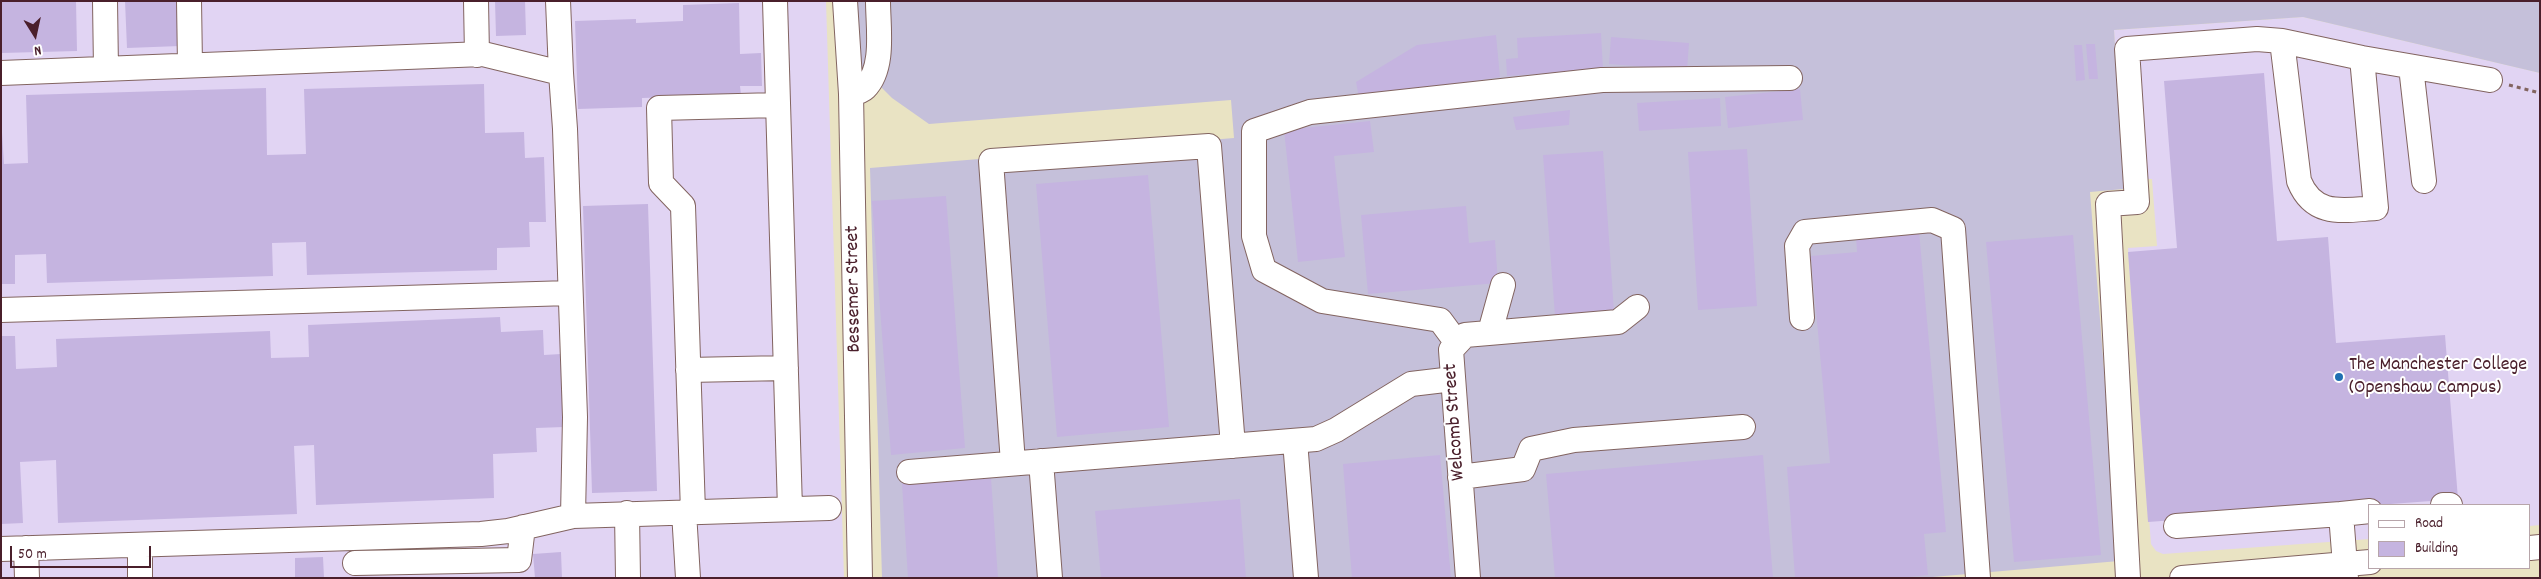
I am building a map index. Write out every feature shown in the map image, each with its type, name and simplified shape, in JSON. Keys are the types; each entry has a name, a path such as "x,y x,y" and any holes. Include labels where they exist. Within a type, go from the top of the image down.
{"street":[{"path":"104,1 106,69"},
{"path":"189,1 190,65"},
{"path":"476,1 477,55"},
{"path":"558,1 565,129 575,417 573,516"},
{"path":"775,1 790,509"},
{"name":"Bessemer Street","path":"845,1 851,94 860,578"},
{"path":"851,94 865,90 875,74 878,59 878,1"},
{"path":"2128,578 2108,204 2137,202 2127,49 2256,39 2282,41 2362,58 2490,80"},
{"path":"2282,41 2299,181 2304,195 2315,204 2331,210 2376,208 2362,58"},
{"path":"1,72 477,55 527,63 561,73"},
{"path":"2411,67 2424,181"},
{"path":"1457,343 1440,320 1322,301 1264,270 1254,236 1254,131 1310,112 1602,80 1790,78"},
{"path":"688,578 688,370 683,206 661,183 659,108 778,105"},
{"path":"1013,463 992,161 1209,146 1232,446"},
{"path":"1802,318 1797,246 1805,232 1932,220 1953,229 1978,578"},
{"path":"1490,332 1503,285"},
{"path":"1,310 570,292"},
{"name":"Welcomb Street","path":"1468,578 1451,350 1465,335 1618,322 1637,307"},
{"path":"688,370 786,368"},
{"path":"909,472 1316,439 1336,430 1411,384 1453,379"},
{"path":"1460,477 1523,469 1531,450 1574,440 1743,427"},
{"path":"1295,441 1306,578"},
{"path":"1041,461 1050,578"},
{"path":"1,549 481,534 573,516 829,508"},
{"path":"2176,526 2368,511"},
{"path":"628,513 628,578"},
{"path":"2341,514 2346,571"},
{"path":"354,538 356,571 519,560 523,527"},
{"path":"140,545 140,578"},
{"path":"26,548 27,578"},
{"path":"2182,578 2346,571 2368,563"}],"path":[{"path":"2490,80 2540,93"}],"shaded area":[{"path":"1,1 826,1 844,578 1,578"},
{"path":"854,1 2540,1 2540,73 2303,17 2114,30 2124,189 2090,192 2119,561 1921,578 882,578 870,168 1234,138 1231,100 929,124 892,98 854,60"},
{"name":"The Manchester College (Openshaw Campus)","path":"2303,17 2540,73 2540,525 2531,526 2531,504 2368,504 2368,539 2163,554 2156,551 2151,544 2128,248 2157,246 2152,179 2123,179 2114,30"}],"building":[{"path":"1,1 76,1 77,51 1,53"},
{"path":"125,1 178,1 180,46 127,48"},
{"path":"495,1 525,1 526,35 496,36"},
{"path":"739,3 740,54 761,53 762,86 740,86 741,95 642,98 642,107 578,109 575,21 636,19 636,23 683,21 683,5"},
{"path":"1601,33 1603,69 1507,76 1506,59 1518,58 1517,38"},
{"path":"1496,35 1500,77 1359,98 1356,82 1417,45"},
{"path":"1611,37 1689,43 1687,70 1609,64"},
{"path":"2086,44 2095,44 2098,79 2089,79"},
{"path":"2074,45 2082,45 2085,80 2076,81"},
{"path":"2264,73 2277,241 2328,237 2336,343 2445,335 2458,499 2368,504 2368,506 2148,522 2128,252 2177,248 2164,81"},
{"path":"484,84 485,133 524,132 525,158 544,157 546,222 529,222 530,247 497,248 497,270 307,275 306,242 272,243 273,276 47,283 46,254 15,255 15,284 1,284 1,117 4,164 28,163 26,95 266,88 267,155 306,154 304,89"},
{"path":"1800,89 1803,120 1728,128 1725,97"},
{"path":"1720,98 1721,126 1639,131 1637,103"},
{"path":"1570,110 1569,125 1516,130 1513,117"},
{"path":"1370,121 1374,152 1334,156 1345,257 1298,262 1284,130"},
{"path":"1747,149 1757,306 1698,310 1688,152"},
{"path":"1603,151 1614,312 1555,316 1543,155"},
{"path":"1148,175 1169,427 1057,437 1036,184"},
{"path":"946,196 965,448 891,455 872,201"},
{"path":"648,204 657,491 592,493 583,206"},
{"path":"1466,206 1469,243 1495,240 1498,283 1368,294 1361,215"},
{"path":"1919,231 1946,532 1924,534 1928,575 1899,578 1795,578 1787,467 1830,463 1811,256 1857,252 1856,237"},
{"path":"2073,235 2101,555 2014,562 1986,242"},
{"path":"500,317 501,332 543,330 544,355 561,354 564,427 536,428 537,452 493,454 494,498 316,505 314,445 294,446 297,514 58,523 56,460 20,462 23,523 1,524 1,336 15,336 16,369 57,367 56,339 270,331 271,358 309,357 308,325"},
{"path":"1440,455 1451,578 1352,578 1343,464"},
{"path":"1763,455 1773,578 1555,578 1546,474"},
{"path":"991,478 998,578 908,578 902,484"},
{"path":"1240,499 1246,578 1101,578 1095,511"},
{"path":"561,552 562,578 535,578 533,554"},
{"path":"323,557 324,578 295,578 295,558"}],"place":[{"name":"The Manchester College (Openshaw Campus)","path":"2339,377"}]}
